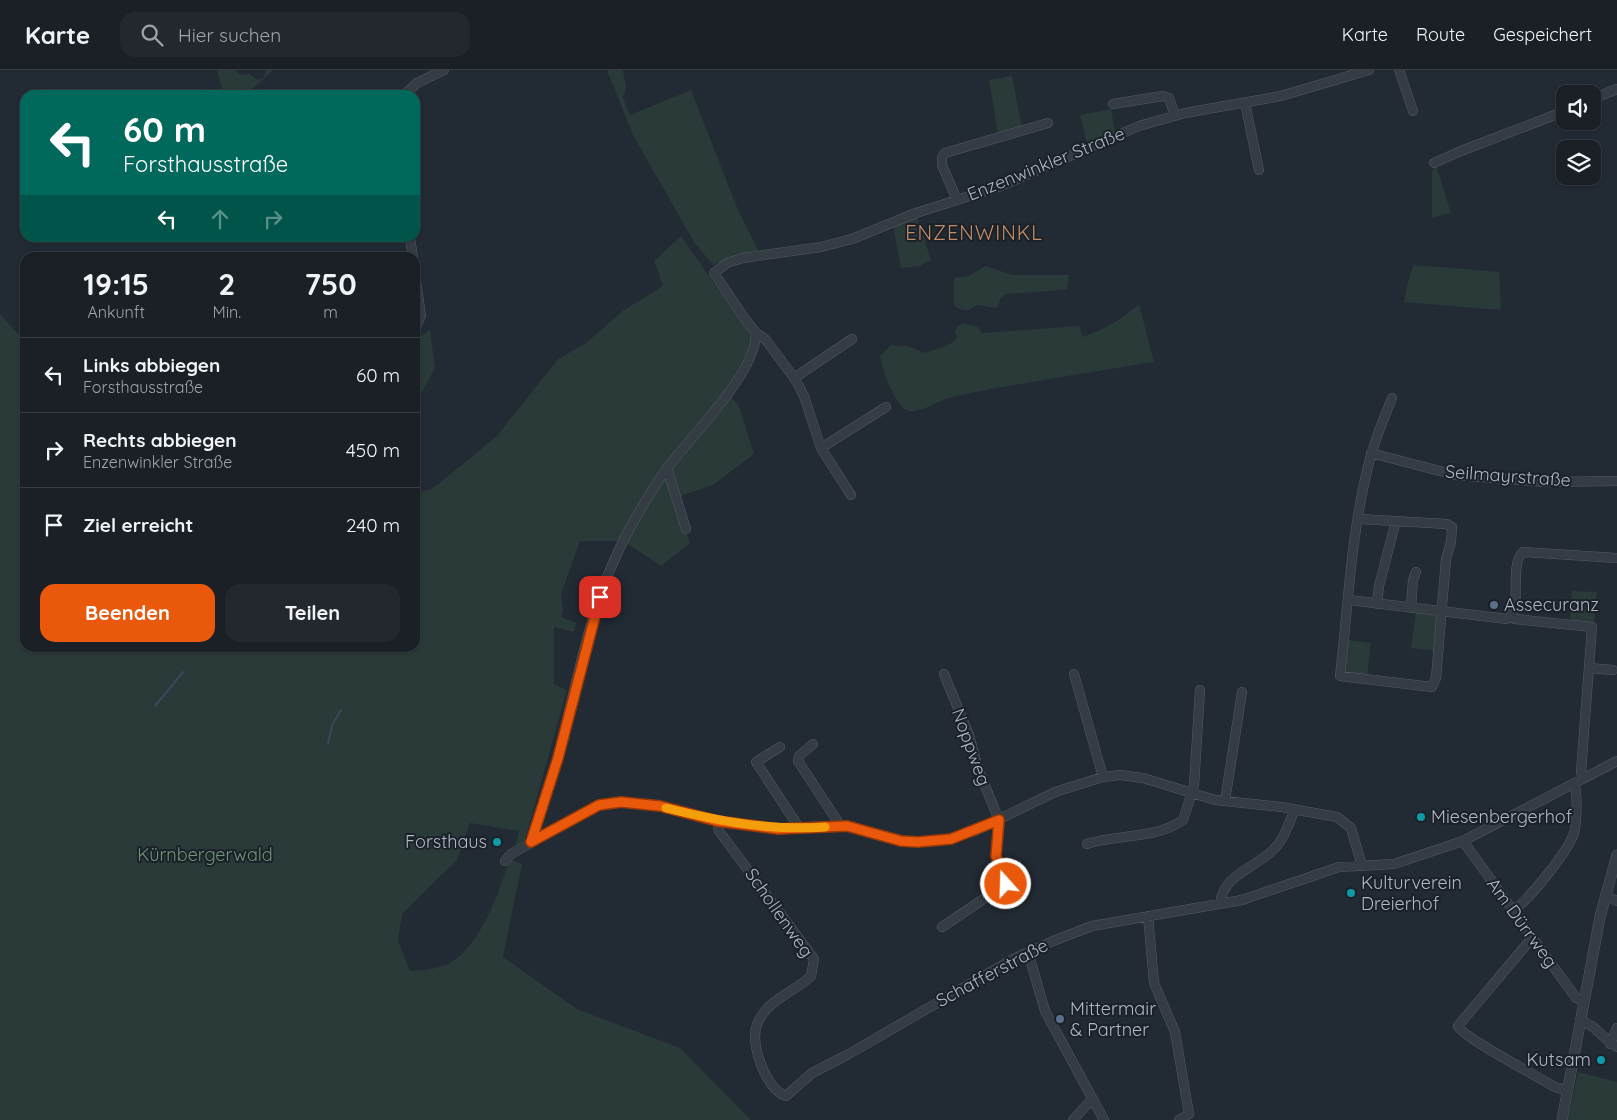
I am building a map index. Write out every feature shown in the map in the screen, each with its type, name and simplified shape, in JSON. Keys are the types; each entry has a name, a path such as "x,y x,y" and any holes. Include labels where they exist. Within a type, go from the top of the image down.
{"street":[{"path":"409,90 417,83 444,70"},
{"name":"Enzenwinkler Straße","path":"756,333 714,273 727,263 743,258 821,247 852,239 916,213 1001,186 1132,129 1176,116 1299,91 1369,70"},
{"path":"1399,70 1413,111"},
{"path":"1601,95 1617,89"},
{"name":"Enzenwinkler Straße","path":"1113,104 1163,96 1169,98 1176,116"},
{"path":"1245,103 1259,170"},
{"path":"1434,163 1461,150 1556,114"},
{"path":"957,200 942,165 942,157 945,153 1048,123"},
{"path":"531,842 558,758 600,597 630,529 667,468 728,393 754,349 756,333 765,339 794,378 804,396 821,448 851,495"},
{"path":"794,378 852,339"},
{"path":"1359,519 1447,524 1452,527 1452,542 1446,559 1436,678 1432,686 1428,688 1340,676 1359,519 1371,453 1392,398"},
{"path":"821,448 886,407"},
{"name":"Seilmayrstraße","path":"1371,453 1455,475 1542,481 1617,481"},
{"path":"667,468 686,529"},
{"path":"1377,604 1379,586 1394,535 1396,521"},
{"path":"1511,616 1517,561 1523,552 1617,558"},
{"path":"1411,608 1413,580 1416,572"},
{"path":"1349,600 1507,619 1511,616"},
{"path":"1511,616 1515,619 1592,627 1581,772 1578,781 1574,835 1536,889 1513,911"},
{"path":"1589,668 1613,670"},
{"name":"Noppweg","path":"944,674 969,735 979,771 999,820"},
{"path":"1074,674 1103,777"},
{"path":"1087,844 1115,837 1162,830 1178,823 1185,815 1192,794 1200,690"},
{"path":"1225,801 1242,692"},
{"path":"813,744 799,756 798,762 840,826"},
{"path":"780,747 756,762 800,829"},
{"name":"Schafferstraße","path":"786,1096 812,1073 1028,952 1084,928 1260,895 1327,870 1394,864 1462,841 1617,761"},
{"path":"504,861 511,854 531,842 599,805 621,802 660,806 717,821 778,829 840,826 901,841 918,842 951,839 999,820 1054,792 1103,777 1120,775 1143,778 1192,794 1225,801 1295,809 1337,817 1349,824 1354,834 1362,866"},
{"path":"1220,904 1224,890 1230,881 1260,861 1278,845 1295,809"},
{"path":"942,927 1006,884 996,856 999,820"},
{"name":"Schollenweg","path":"717,821 719,831 814,960 813,972 808,979 772,1003 761,1016 755,1030 756,1046 764,1070 777,1092 786,1096"},
{"name":"Am Dürrweg","path":"1462,841 1576,998 1584,1002"},
{"path":"1562,1120 1605,896 1617,855"},
{"path":"1605,896 1617,901"},
{"path":"1148,916 1154,983 1175,1032 1187,1098 1189,1114 1179,1120"},
{"path":"1532,938 1458,1026 1459,1031 1555,1087 1568,1091"},
{"path":"1028,952 1045,1011 1091,1100 1104,1120"},
{"path":"1580,1021 1593,1026 1613,1045"},
{"path":"1613,1045 1617,1028"},
{"path":"1074,1120 1091,1100"}],"green space":[{"path":"217,70 235,70 241,75 249,74 258,80 264,77 266,70 273,70 251,90 223,90"},
{"path":"607,70 623,70 626,88 623,97 630,115 691,90 738,210 759,252 724,260 713,265 694,242 633,135"},
{"path":"1012,76 1022,128 998,135 989,80"},
{"path":"1111,109 1115,133 1088,146 1080,115"},
{"path":"1436,165 1451,213 1432,218 1432,171"},
{"path":"917,216 931,260 920,266 901,268 893,226"},
{"name":"Kürnbergerwald","path":"681,236 754,340 725,392 664,465 620,541 580,541 561,594 563,610 561,617 576,623 574,632 554,627 554,684 567,690 525,840 515,847 519,831 470,823 457,860 402,914 398,941 410,971 448,964 470,945 479,932 494,903 510,859 522,864 503,957 577,1009 680,1048 751,1120 0,1120 0,314 20,336 20,652 420,652 420,492 432,489 497,436 558,359 586,343 624,310 663,286 654,261"},
{"path":"1414,265 1499,272 1501,310 1404,302 1408,281"},
{"path":"986,266 1012,275 1069,275 1067,289 1005,294 997,308 977,305 966,310 954,306 954,278 968,276"},
{"path":"1139,304 1154,362 952,397 925,408 909,411 894,396 881,362 880,356 891,345 908,346 925,353 950,344 957,338 955,332 957,327 963,323 978,327 982,333 1079,326 1083,337 1113,323"},
{"path":"430,330 435,368 420,396 420,337"},
{"path":"730,395 739,406 754,454 713,485 678,497 669,469"},
{"path":"666,475 690,543 661,566 625,542"},
{"path":"1572,591 1597,592 1594,623 1570,621"},
{"path":"1416,612 1433,614 1438,618 1435,651 1411,648"},
{"path":"1348,640 1371,643 1367,677 1346,673"},
{"path":"1578,1072 1617,1082 1617,1120 1568,1120"}],"waterway":[{"path":"155,706 183,672"},
{"path":"328,744 332,725 341,710"}],"slow traffic":[{"path":"666,808 717,821 778,829 825,827"}],"place":[{"name":"Assecuranz","path":"1494,605"},
{"name":"Miesenbergerhof","path":"1421,817"},
{"name":"Forsthaus","path":"497,842"},
{"name":"Kulturverein Dreierhof","path":"1351,893"},
{"name":"Mittermair & Partner","path":"1060,1019"},
{"name":"Kutsam","path":"1601,1060"}],"district":[{"name":"ENZENWINKL","path":"974,233"}],"route":[{"path":"600,597 558,758 531,842 599,805 621,802 660,806 717,821 778,829 847,826 909,842 951,839 999,820 996,856 1006,884"}]}
